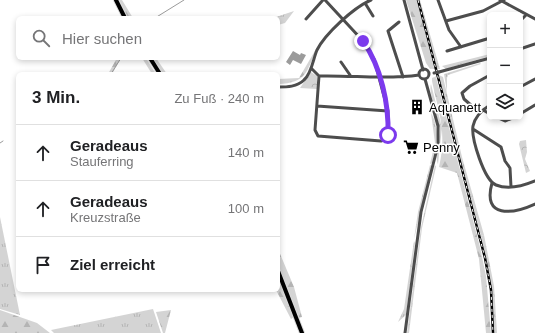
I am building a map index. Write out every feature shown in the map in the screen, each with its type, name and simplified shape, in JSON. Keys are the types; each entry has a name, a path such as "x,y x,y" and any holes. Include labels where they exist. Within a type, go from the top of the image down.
{"main road":[{"path":"116,0 124,16"},
{"path":"151,60 159,72"},
{"path":"280,276 302,333"}],"street":[{"path":"306,19 324,0 368,49 374,59 388,111 388,135 386,139 380,141 322,138 316,133 319,76"},
{"path":"280,87 294,86 300,83 306,77 311,68 311,64 318,48 343,20 371,0"},
{"path":"404,0 423,70"},
{"path":"438,0 454,40 461,47"},
{"path":"446,21 476,14 502,0 535,19"},
{"path":"365,3 372,16"},
{"path":"523,18 526,15"},
{"path":"399,22 388,31 403,77"},
{"path":"446,51 487,39"},
{"path":"523,48 535,44"},
{"path":"425,79 428,78 429,74 487,59"},
{"path":"341,62 350,76"},
{"path":"311,68 319,76 380,78 419,75 423,70"},
{"path":"423,70 428,70 429,74"},
{"path":"405,333 421,212 437,152 438,137 436,118 425,79 421,78 419,75"},
{"path":"480,113 464,99 462,93 487,77"},
{"path":"523,85 535,79"},
{"path":"523,112 535,105"},
{"path":"317,106 388,111"},
{"path":"487,107 480,113 473,129 483,168 492,183 500,186 511,187 535,181"},
{"path":"483,110 487,112"},
{"path":"473,129 502,147 505,161 510,168 511,187"},
{"path":"492,183 490,191 492,201 496,209 500,212 516,211 535,204"}],"green space":[{"path":"119,0 122,0 132,16 127,16"},
{"path":"406,0 417,0 434,68 430,69 426,63"},
{"path":"419,0 440,69 430,69 436,67"},
{"path":"294,11 285,23 280,24 279,16"},
{"path":"317,49 307,70 300,79 280,84 280,79 299,78"},
{"path":"487,55 487,57 446,69 442,66"},
{"path":"116,60 120,60 113,72 109,72"},
{"path":"143,60 147,60 155,72 151,72"},
{"path":"152,60 157,60 166,72 160,72"},
{"path":"480,63 481,64 448,75 447,92 444,74"},
{"path":"311,72 317,76 317,89 300,88"},
{"path":"439,75 443,77 462,157 484,235 481,236 439,77 432,78"},
{"path":"436,77 480,247 486,276 491,333 486,333 479,259 457,173 439,167 442,133 432,81 432,78"},
{"path":"431,84 442,128 438,164 437,156 439,131 430,88"},
{"path":"431,113 436,125 436,144 432,163 430,164 435,143"},
{"path":"526,140 527,152 525,159 530,171 526,173 519,144 520,141"},
{"path":"430,165 432,166 414,239 418,212"},
{"path":"435,165 436,167 422,228 409,333 407,333 421,227"},
{"path":"0,217 20,315 0,309"},
{"path":"484,235 494,286 491,286 481,236"},
{"path":"414,241 415,243 406,315 398,322 404,309"},
{"path":"280,254 294,287 302,317 299,318 280,273"},
{"path":"280,283 294,317 291,319 277,292 280,292"},
{"path":"491,286 494,286 497,333 494,333"},
{"path":"153,309 161,333 54,333 51,330"},
{"path":"0,310 37,323 50,333 0,333"},
{"path":"171,310 165,333 163,333 156,312"}],"shaded area":[{"path":"293,51 300,55 301,53 306,55 301,64 293,60 290,65 286,62"}],"waterway":[{"path":"158,16 184,0"},
{"path":"112,72 120,60"}],"railway":[{"path":"418,0 485,258 491,290 493,333"}],"place":[{"name":"Aquanett","path":"417,107"},
{"name":"Penny","path":"411,147"}],"route":[{"path":"363,41 377,67 388,111 388,135"}]}
